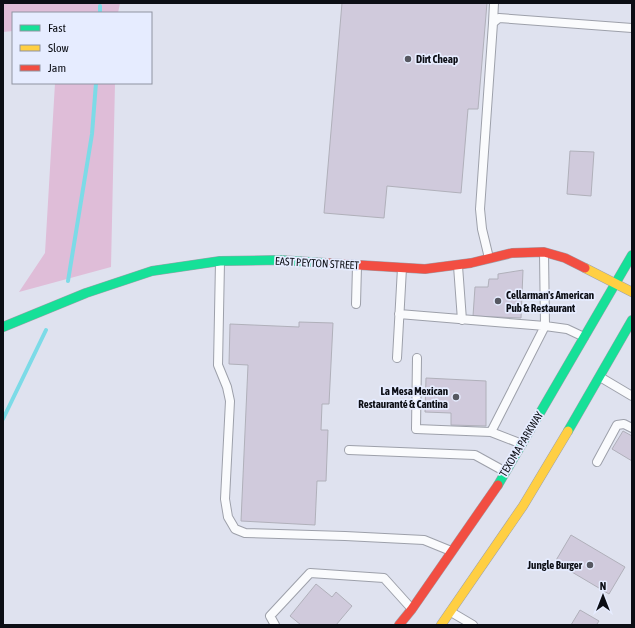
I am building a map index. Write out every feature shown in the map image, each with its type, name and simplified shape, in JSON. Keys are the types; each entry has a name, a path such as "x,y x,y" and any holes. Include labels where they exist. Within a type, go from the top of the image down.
{"main road":[{"name":"EAST PEYTON STREET","path":"3,327 86,293 152,271 220,261 280,260 425,269 512,253 544,252 565,258 632,292"},
{"name":"TEXOMA PARKWAY","path":"399,625 412,609 505,472 632,255"},
{"path":"441,625 523,506 599,377 628,336 632,320"}],"lane":[{"path":"489,258 482,229 480,209 494,3"},
{"path":"493,23 499,18 632,28"},
{"path":"491,432 545,326 544,252"},
{"path":"220,261 218,365 227,387 230,401 225,499 228,517 235,529 245,533 424,540 451,552"},
{"path":"458,264 462,320"},
{"path":"356,304 358,265"},
{"path":"397,358 402,268"},
{"path":"400,314 545,326 567,329 585,337"},
{"path":"417,358 416,429 491,432 522,444"},
{"path":"599,377 632,396"},
{"path":"597,462 617,425 624,424 632,428"},
{"path":"349,450 475,455 505,472"},
{"path":"275,625 270,616 310,573 384,578 412,609"},
{"path":"451,612 473,625"}],"shaded area":[{"path":"3,3 120,3 118,12 12,12 12,31 3,32"},
{"path":"55,84 115,84 111,267 19,292 45,253"}],"building":[{"path":"342,3 487,3 478,109 468,109 461,193 387,186 384,218 324,213"},
{"path":"570,151 594,152 591,196 567,194"},
{"name":"Cellarman's American Pub & Restaurant","path":"523,270 521,318 473,316 475,287 488,287 489,279 498,279 498,274"},
{"path":"299,322 333,323 329,404 322,404 321,430 328,430 326,481 317,481 315,525 241,521 248,365 229,364 230,324 299,327"},
{"name":"La Mesa Mexican Restauranté & Cantina","path":"426,378 486,381 486,426 451,425 451,413 425,412"},
{"path":"623,431 632,436 632,461 612,449"},
{"name":"Jungle Burger","path":"571,535 625,567 609,594 555,562"},
{"path":"316,584 332,597 336,592 352,606 336,625 301,625 290,616"},
{"path":"580,610 599,621 597,625 571,625"}],"waterway":[{"path":"100,6 100,12"},
{"path":"68,281 92,134 96,84"},
{"path":"3,419 46,330"}],"traffic: fast":[{"path":"498,485 632,255"},
{"path":"3,327 86,293 152,271 220,261 280,260 326,263"},
{"path":"568,431 632,320"}],"traffic: slow":[{"path":"585,268 632,292"},
{"path":"441,625 523,506 568,431"}],"traffic: jam":[{"path":"326,263 425,269 471,263 512,253 544,252 565,258 585,268"},
{"path":"399,625 412,609 498,485"}],"place":[{"name":"Dirt Cheap","path":"408,59"},
{"name":"Cellarman's American Pub & Restaurant","path":"498,301"},
{"name":"La Mesa Mexican Restauranté & Cantina","path":"456,397"},
{"name":"Jungle Burger","path":"590,565"}]}
